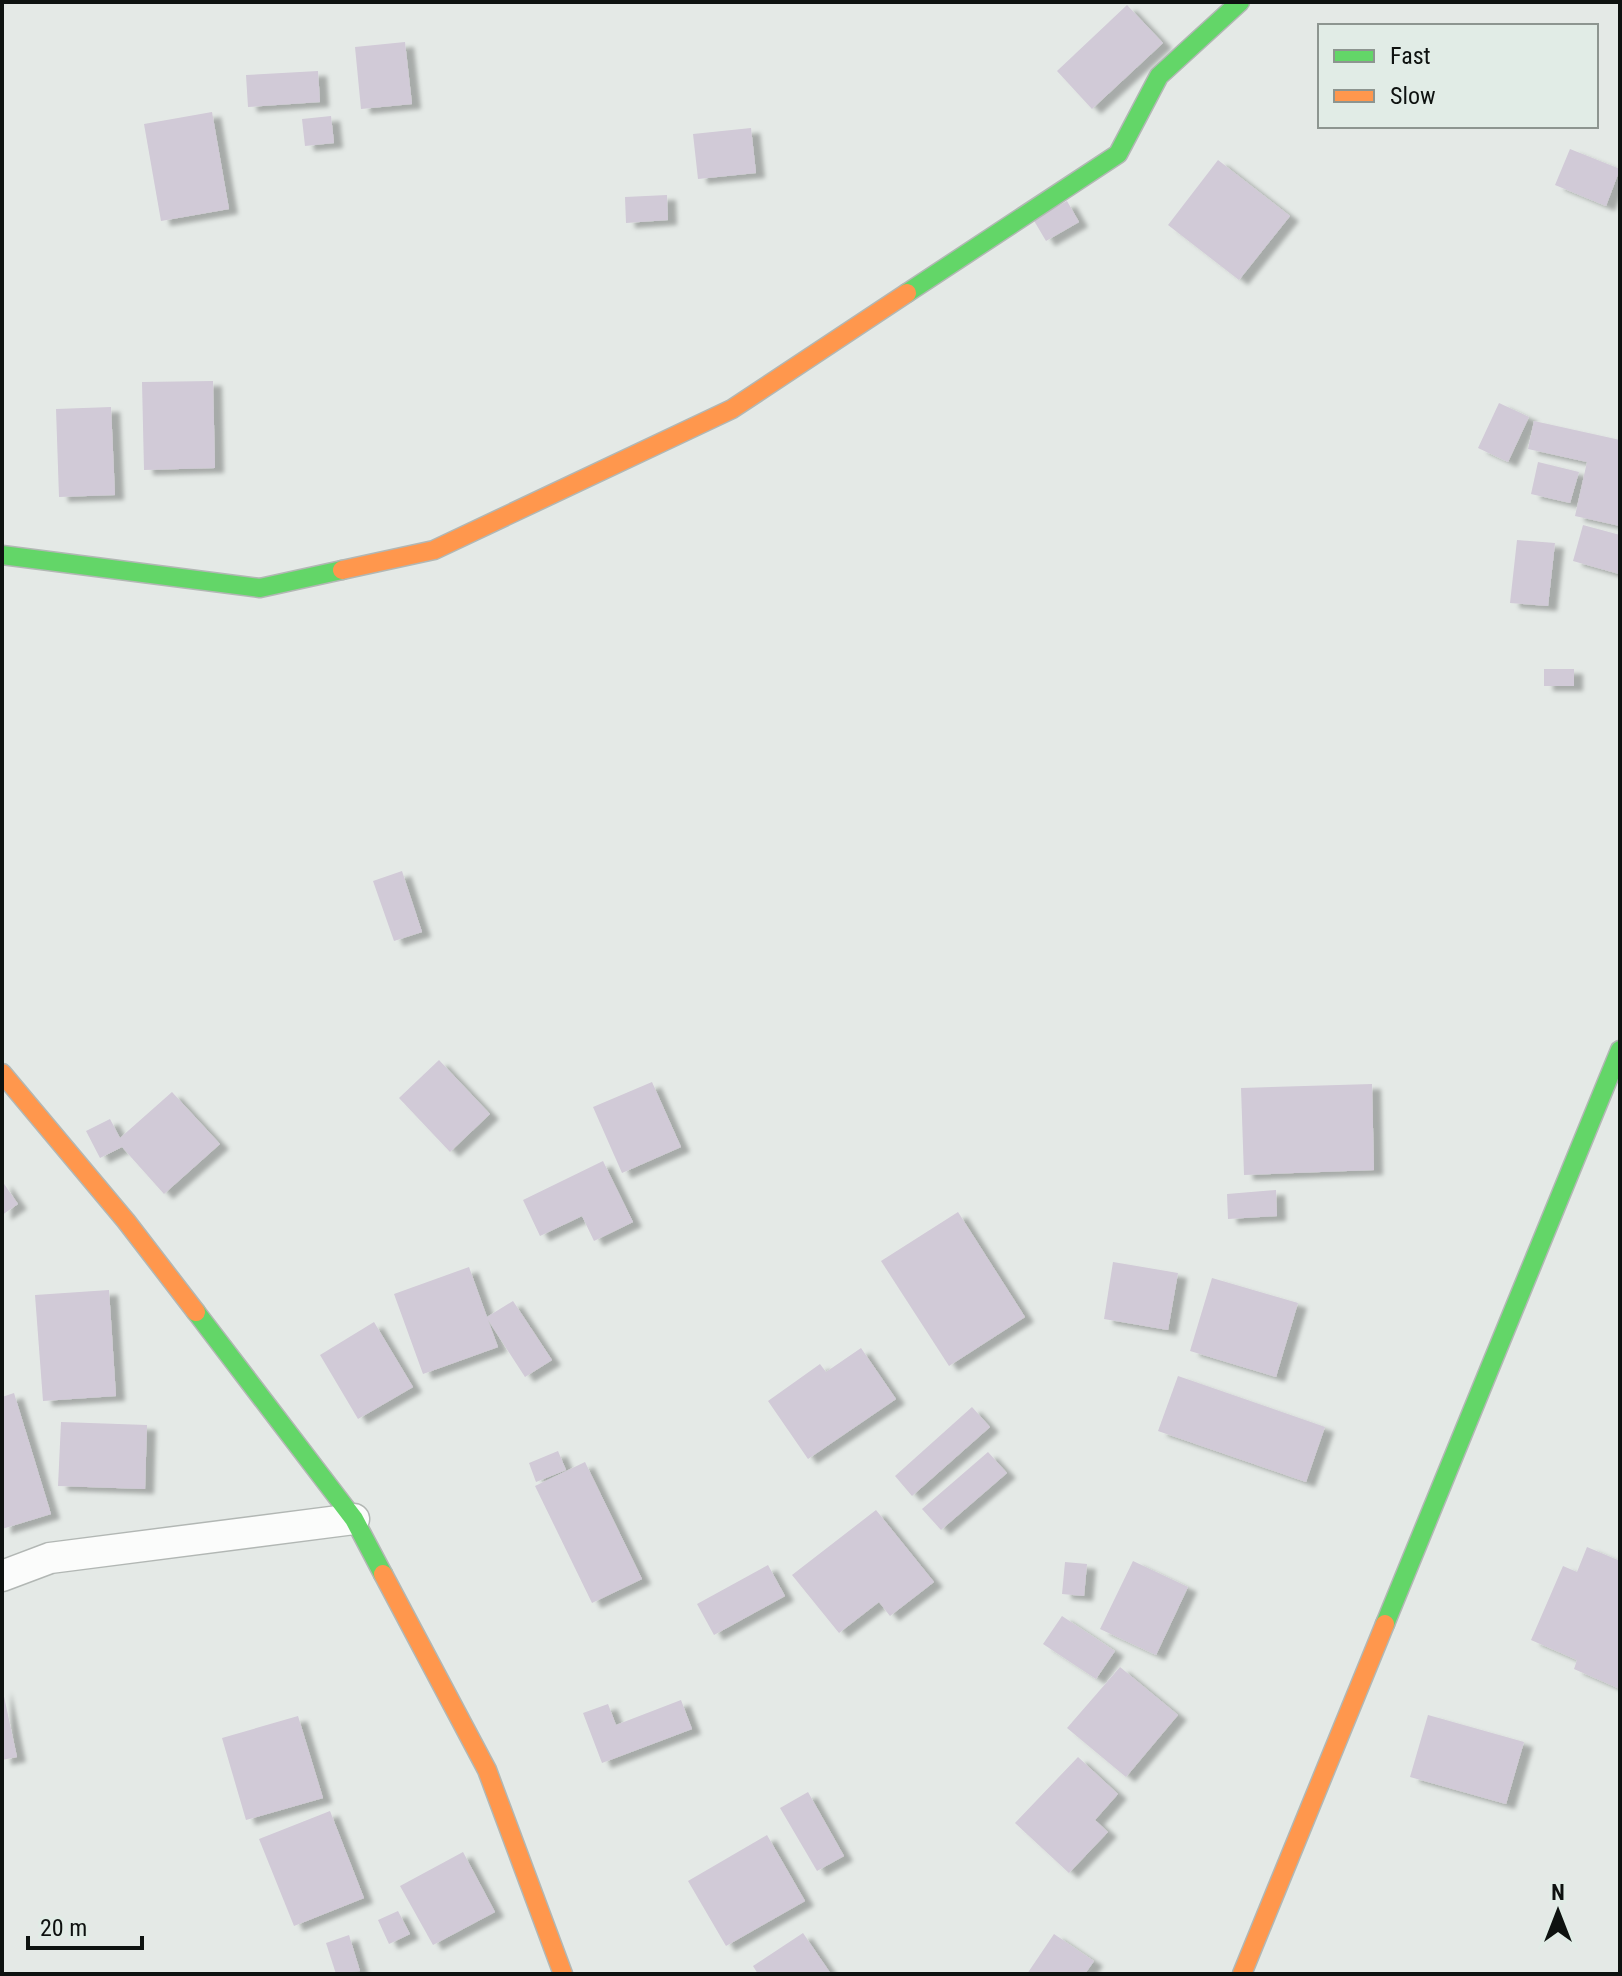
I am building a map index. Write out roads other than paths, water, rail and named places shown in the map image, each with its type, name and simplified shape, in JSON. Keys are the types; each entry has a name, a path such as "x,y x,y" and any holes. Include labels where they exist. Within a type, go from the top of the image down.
{"street":[{"path":"2,555 260,588 434,550 732,409 1118,154 1159,76 1240,2"},
{"path":"1242,1974 1620,1050"},
{"path":"2,1073 126,1221 354,1519 487,1770 563,1974"},
{"path":"2,1576 50,1558 354,1519"}]}
